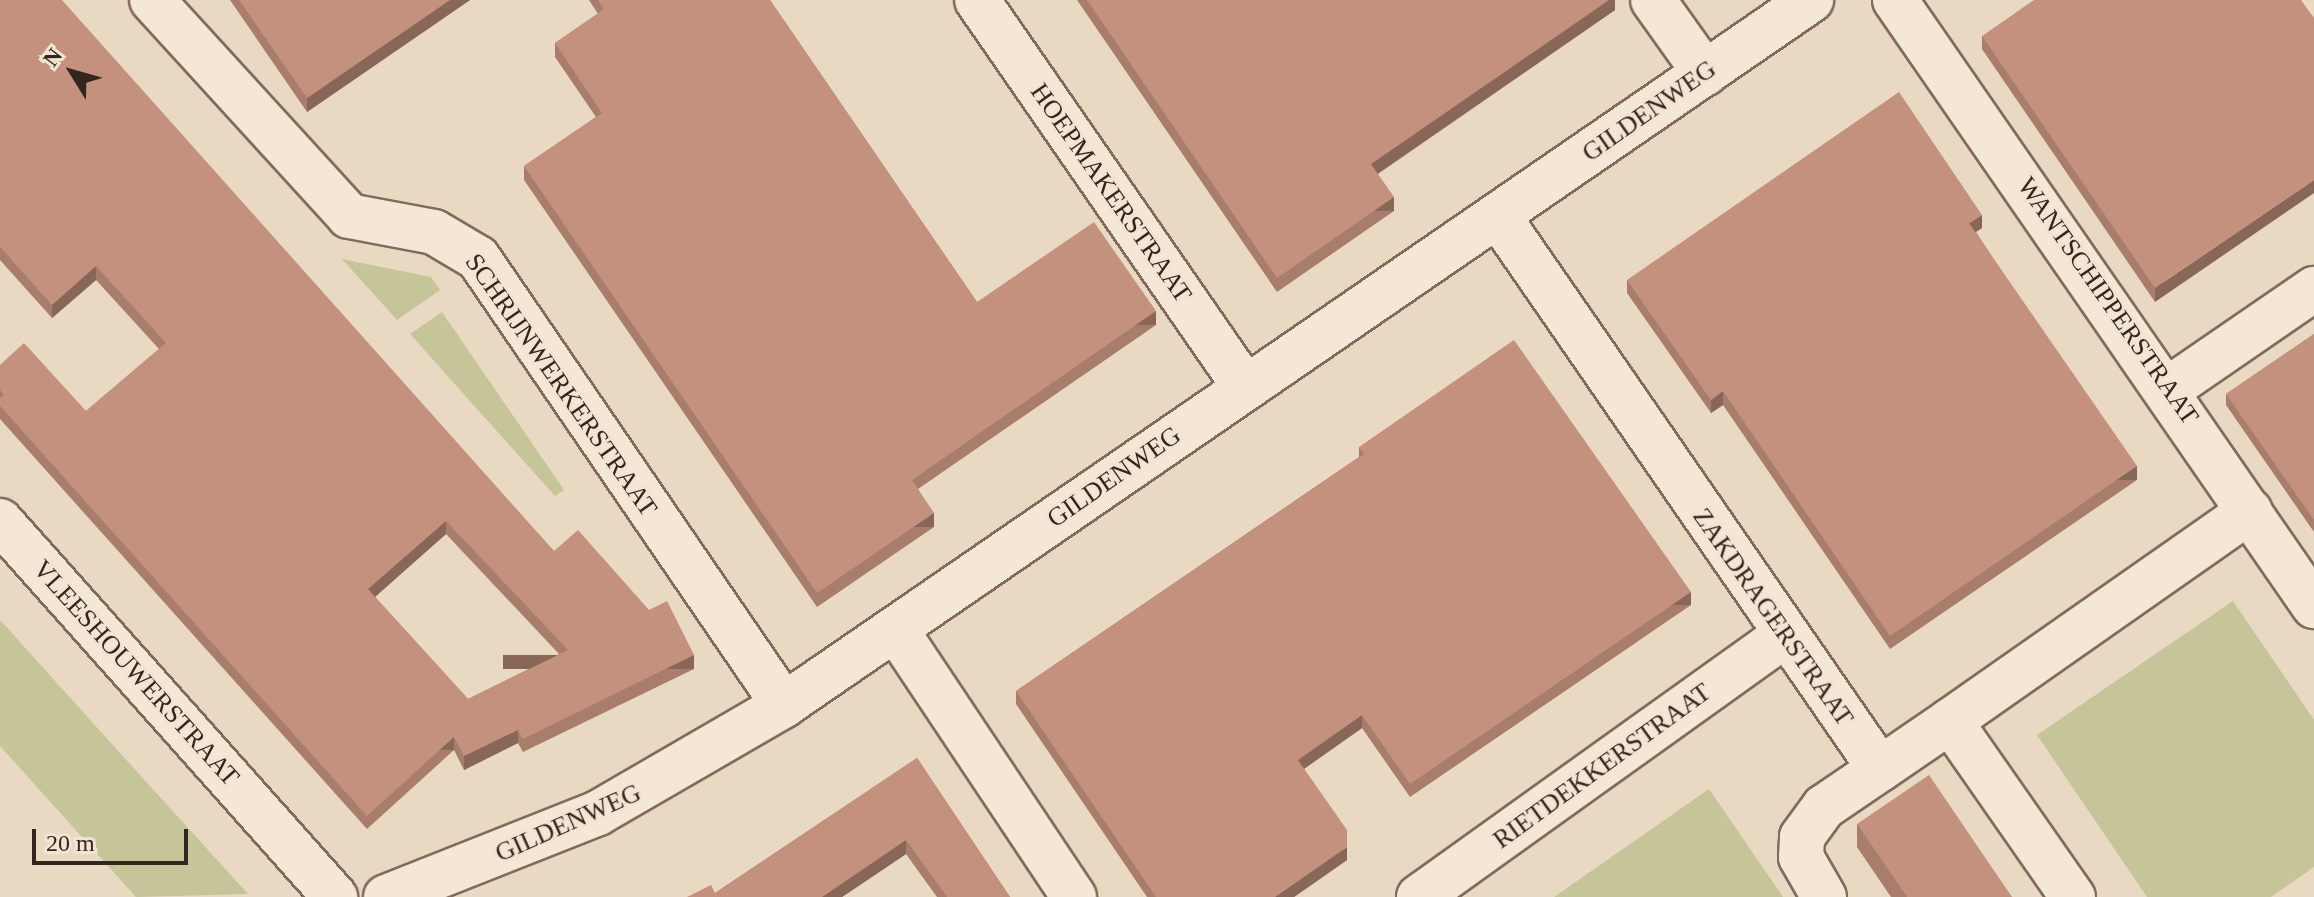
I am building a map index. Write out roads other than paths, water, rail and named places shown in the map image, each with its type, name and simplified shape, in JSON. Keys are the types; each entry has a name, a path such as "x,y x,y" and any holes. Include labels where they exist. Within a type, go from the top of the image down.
{"street":[{"name":"SCHRIJNWERKERSTRAAT","path":"152,0 349,216 434,232 478,258 784,705"},
{"name":"HOEPMAKERSTRAAT","path":"977,0 1245,387"},
{"path":"1653,0 1705,73"},
{"name":"GILDENWEG","path":"386,897 598,813 784,705 1811,0"},
{"name":"WANTSCHIPPERSTRAAT","path":"1895,0 2170,388 2314,606"},
{"name":"ZAKDRAGERSTRAAT","path":"1498,216 1880,769"},
{"path":"2170,388 2314,289"},
{"path":"1824,897 1801,857 1802,837 1824,807 2250,511"},
{"name":"VLEESHOUWERSTRAAT","path":"0,521 335,897"},
{"path":"896,630 1074,897"},
{"name":"RIETDEKKERSTRAAT","path":"1419,897 1785,635"},
{"path":"1950,721 2073,897"}]}
